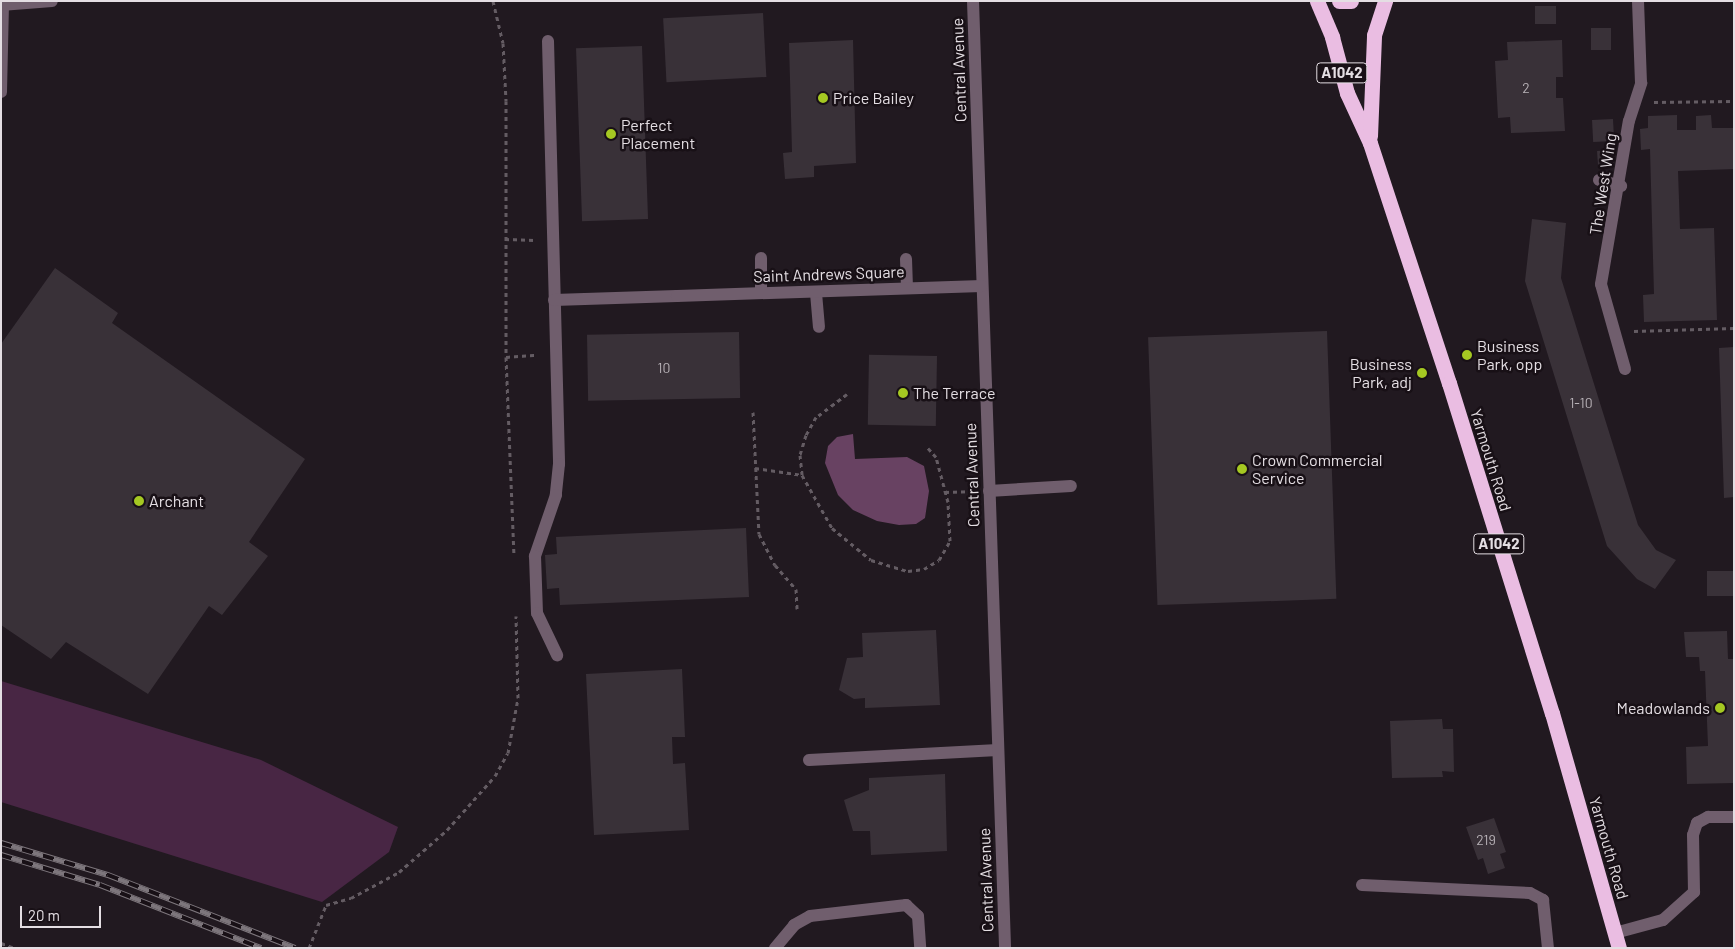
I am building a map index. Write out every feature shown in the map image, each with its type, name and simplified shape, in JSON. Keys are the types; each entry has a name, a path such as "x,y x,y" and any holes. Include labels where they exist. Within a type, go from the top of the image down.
{"highway":[{"name":"Yarmouth Road","path":"1317,1 1332,37 1347,93 1370,143 1546,695 1617,941"},
{"path":"1339,1 1351,1"},
{"name":"Yarmouth Road","path":"1370,143 1374,34 1385,1"}],"street":[{"path":"1,92 2,5 52,1"},
{"name":"Central Avenue","path":"973,1 1005,948"},
{"name":"The West Wing","path":"1625,369 1613,335 1601,284 1621,186 1629,121 1641,83 1638,1"},
{"path":"548,41 558,472 556,495 535,556 537,613 557,655"},
{"path":"1598,180 1621,186"},
{"path":"761,258 761,292"},
{"path":"906,259 907,287"},
{"name":"Saint Andrews Square","path":"554,300 761,292 816,293 907,287 982,286"},
{"path":"816,293 819,328"},
{"path":"989,491 1072,486"},
{"path":"809,760 998,750"},
{"name":"Yarmouth Road","path":"1617,941 1663,920 1694,892 1693,835 1697,823 1708,817 1734,817"},
{"path":"1362,885 1530,893 1544,900 1548,948"},
{"path":"775,948 794,925 810,916 906,905 918,916 920,948"}],"path":[{"path":"493,1 503,43 506,101 506,357 514,559"},
{"path":"1636,102 1734,101"},
{"path":"505,239 552,240"},
{"path":"1613,335 1639,330 1734,328"},
{"path":"506,357 556,355"},
{"path":"847,394 816,417 806,435 800,455 802,475 824,516 850,546 870,560 908,571 939,560 950,541 945,492 936,457 928,448"},
{"path":"753,412 759,534 775,565 796,588 797,609"},
{"path":"756,468 802,475"},
{"path":"945,492 989,491"},
{"path":"309,948 326,905 351,898 399,872 447,830 495,776 508,753 518,698 516,609"},
{"path":"1,943 14,948"}],"shaded area":[{"path":"853,434 855,459 907,457 924,466 929,491 925,518 916,524 899,525 877,521 853,510 838,495 825,463 828,446 837,437"},
{"path":"1,681 261,760 398,827 389,852 322,902 1,802"}],"building":[{"path":"1535,6 1556,6 1556,24 1535,24"},
{"path":"763,13 766,77 666,82 663,18"},
{"path":"1591,28 1611,28 1611,50 1591,50"},
{"name":"Price Bailey","path":"853,40 856,163 814,166 814,177 785,179 783,153 792,152 789,43"},
{"path":"1562,40 1563,77 1556,77 1556,98 1563,98 1565,131 1511,133 1510,117 1498,118 1495,61 1508,60 1507,42"},
{"name":"Perfect Placement","path":"642,46 648,219 582,221 576,48"},
{"path":"1677,115 1677,130 1696,130 1696,116 1711,115 1712,128 1734,128 1734,169 1678,171 1680,229 1714,228 1717,320 1644,322 1643,295 1654,294 1650,149 1641,150 1640,129 1648,128 1648,116"},
{"path":"1613,119 1614,141 1593,142 1592,120"},
{"path":"1613,150 1614,165 1598,166 1597,151"},
{"path":"1532,219 1566,223 1561,278 1638,525 1656,550 1676,560 1655,589 1637,579 1607,546 1525,281"},
{"name":"Archant","path":"55,268 118,313 112,323 305,459 249,542 268,556 222,615 209,606 148,694 66,642 51,659 1,625 1,344"},
{"name":"Crown Commercial Service","path":"1327,331 1336,599 1157,605 1148,337"},
{"path":"739,332 740,398 588,401 587,335"},
{"path":"1734,347 1734,497 1724,498 1719,348"},
{"name":"The Terrace","path":"869,355 937,356 936,426 868,425"},
{"path":"746,528 749,597 560,605 559,588 547,589 545,555 557,554 556,537"},
{"path":"1707,571 1734,571 1734,596 1707,596"},
{"path":"936,630 940,705 865,708 865,698 854,699 839,690 847,658 863,657 862,633"},
{"name":"Meadowlands","path":"1727,631 1728,659 1734,659 1734,783 1687,784 1686,747 1708,746 1705,671 1700,671 1699,657 1686,657 1684,632"},
{"path":"682,669 685,737 672,737 673,764 685,763 689,830 594,835 586,674"},
{"path":"1442,719 1443,729 1453,729 1454,772 1442,771 1443,777 1392,778 1390,721"},
{"path":"945,774 947,851 871,855 870,831 853,831 844,800 869,790 869,778"},
{"path":"1494,818 1506,852 1500,854 1505,868 1488,874 1483,858 1478,860 1466,827"}],"railway":[{"path":"1,843 108,875 295,948"},
{"path":"1,855 100,885 261,948"}],"place":[{"name":"Price Bailey","path":"823,98"},
{"name":"Perfect Placement","path":"611,134"},
{"name":"Business Park, opp","path":"1467,355"},
{"name":"Business Park, adj","path":"1422,373"},
{"name":"The Terrace","path":"903,393"},
{"name":"Crown Commercial Service","path":"1242,469"},
{"name":"Archant","path":"139,501"},
{"name":"Meadowlands","path":"1720,708"}]}
